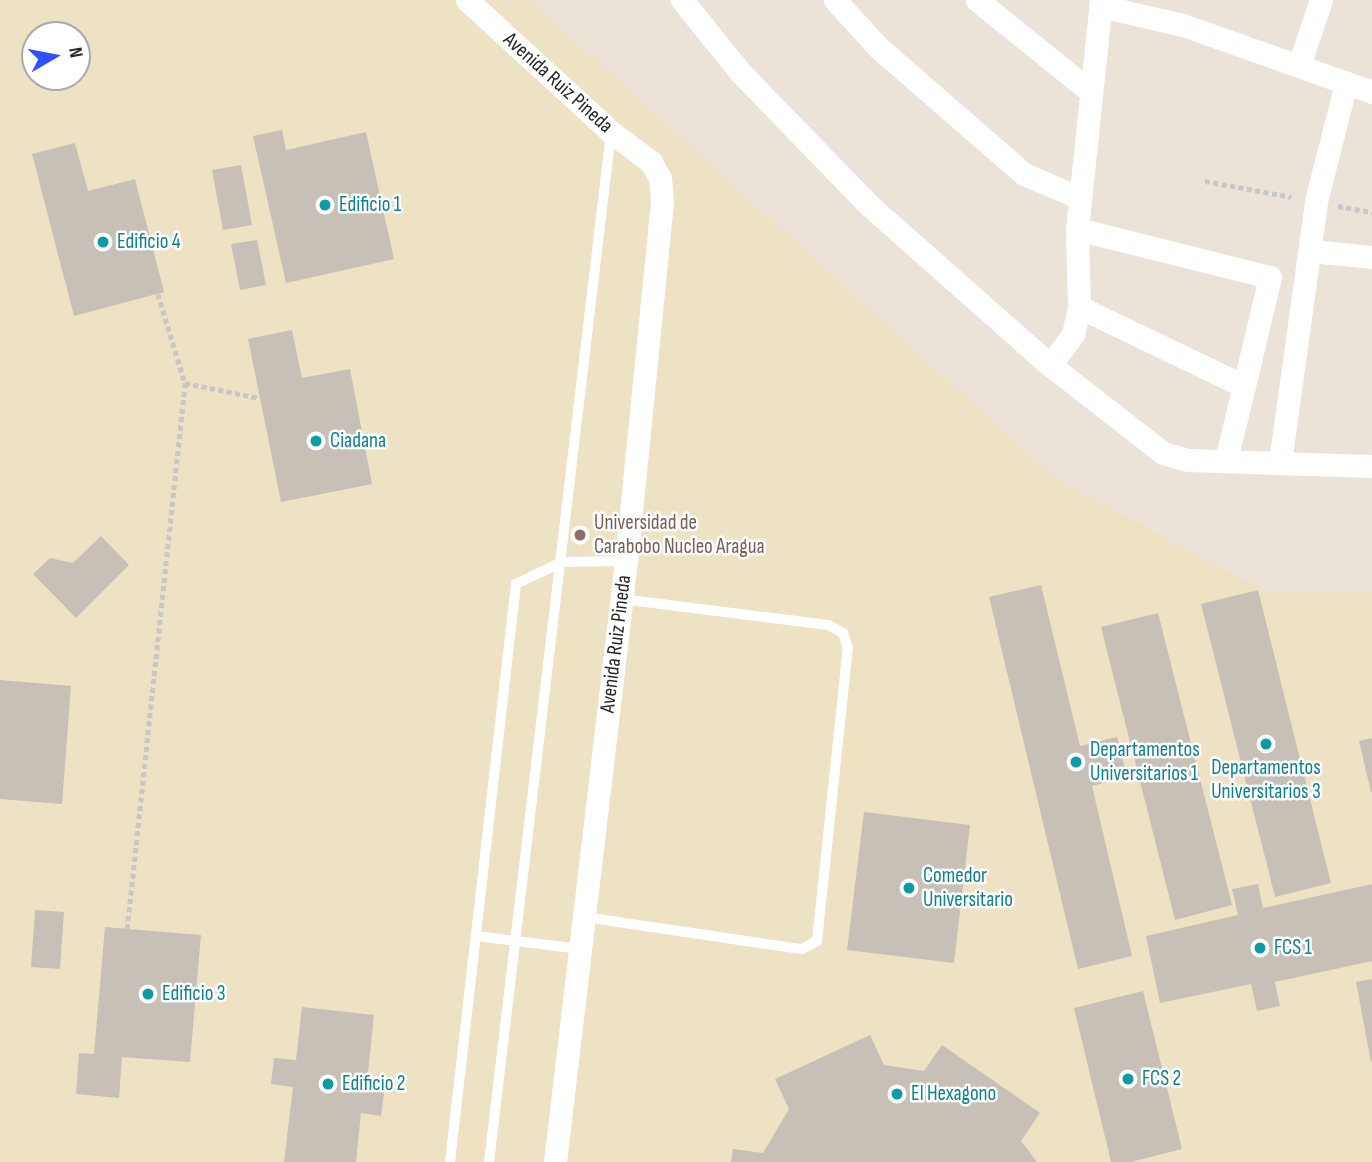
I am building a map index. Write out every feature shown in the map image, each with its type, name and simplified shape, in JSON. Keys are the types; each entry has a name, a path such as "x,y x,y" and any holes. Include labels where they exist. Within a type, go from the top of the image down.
{"street":[{"name":"Avenida Ruiz Pineda","path":"467,0 611,132 651,162 660,178 662,202 622,599 555,1162"},
{"path":"682,0 740,72 870,206 1050,365 1163,453 1188,460 1372,466"},
{"path":"835,0 879,48 1024,174 1080,198"},
{"path":"977,0 1091,92"},
{"path":"1299,65 1321,0"},
{"path":"1050,365 1073,334 1079,307 1077,229 1100,3 1139,12 1372,92"},
{"path":"1280,462 1316,201 1346,83"},
{"path":"1077,229 1270,277 1226,460"},
{"path":"1311,251 1372,257"},
{"path":"1079,307 1244,386"}],"lane":[{"path":"489,1162 611,132"},
{"path":"450,1162 516,584 562,562 626,561"},
{"path":"584,917 802,949 817,941 848,648 844,633 828,625 622,599"},
{"path":"476,936 580,949"}],"path":[{"path":"127,929 185,383 159,294"},
{"path":"185,383 260,398"}],"shaded area":[{"name":"Universidad de Carabobo Nucleo Aragua","path":"0,0 530,0 1056,479 1265,591 1372,592 1372,1162 0,1162"}],"building":[{"name":"Edificio 1","path":"282,130 286,150 366,132 394,259 286,283 253,136"},
{"name":"Edificio 4","path":"75,143 88,191 135,179 164,292 74,316 32,154"},
{"path":"241,165 252,225 223,230 212,170"},
{"path":"257,240 266,285 240,290 231,244"},
{"name":"Ciadana","path":"292,330 302,378 350,369 372,484 281,502 248,339"},
{"path":"101,536 129,565 76,618 33,574 50,558 73,563"},
{"name":"Departamentos Universitarios 1","path":"1041,585 1080,746 1117,737 1127,777 1092,786 1132,956 1078,969 989,597"},
{"name":"Departamentos Universitarios 3","path":"1258,590 1331,883 1275,897 1201,604"},
{"path":"1158,613 1232,905 1175,920 1101,627"},
{"path":"0,680 71,686 62,804 0,799"},
{"path":"1372,738 1372,792 1371,792 1359,741"},
{"name":"Comedor Universitario","path":"864,812 970,825 954,963 847,950"},
{"name":"FCS 1","path":"1258,884 1263,908 1372,884 1372,961 1275,982 1280,1006 1257,1011 1251,984 1160,1003 1146,936 1238,915 1232,889"},
{"path":"35,910 64,912 60,969 31,967"},
{"name":"Edificio 3","path":"105,927 201,935 190,1062 122,1057 119,1098 76,1094 79,1053 94,1054"},
{"path":"1372,979 1372,1062 1371,1062 1356,982"},
{"name":"FCS 2","path":"1143,991 1182,1149 1131,1162 1111,1162 1074,1008"},
{"name":"Edificio 2","path":"302,1007 374,1015 367,1083 385,1085 381,1116 361,1113 356,1162 284,1162 293,1087 271,1084 274,1058 296,1060"},
{"name":"El Hexagono","path":"870,1035 884,1065 924,1071 942,1045 1040,1113 1021,1141 1037,1162 731,1162 733,1149 763,1153 789,1109 775,1079"}],"place":[{"name":"Edificio 1","path":"325,205"},
{"name":"Edificio 4","path":"103,242"},
{"name":"Ciadana","path":"316,441"},
{"name":"Universidad de Carabobo Nucleo Aragua","path":"580,535"},
{"name":"Departamentos Universitarios 3","path":"1266,744"},
{"name":"Departamentos Universitarios 1","path":"1076,762"},
{"name":"Comedor Universitario","path":"909,888"},
{"name":"FCS 1","path":"1260,948"},
{"name":"Edificio 3","path":"148,994"},
{"name":"FCS 2","path":"1128,1079"},
{"name":"Edificio 2","path":"328,1084"},
{"name":"El Hexagono","path":"897,1094"}]}
